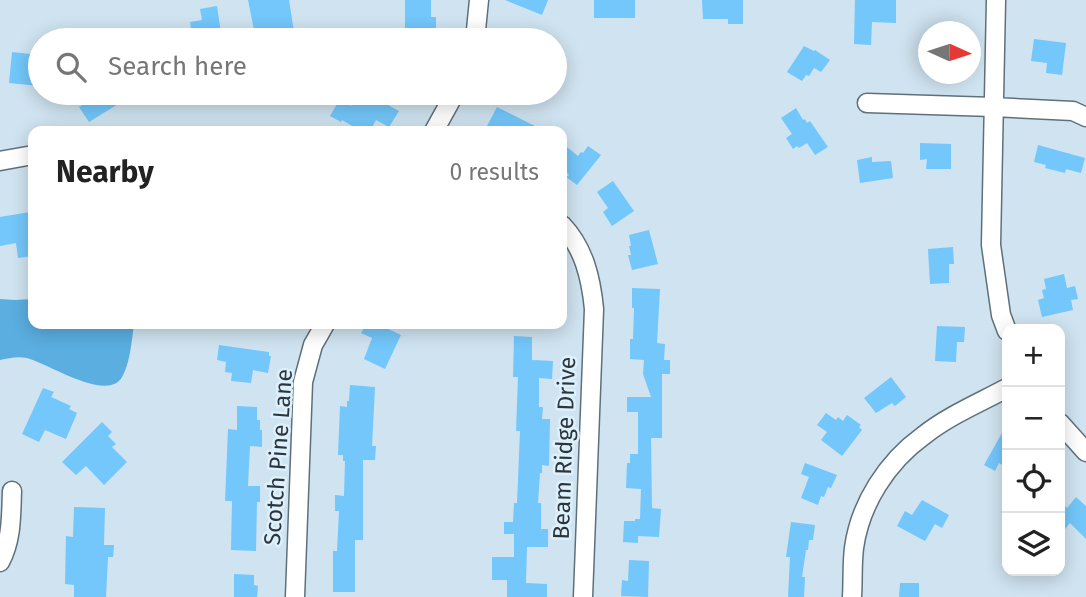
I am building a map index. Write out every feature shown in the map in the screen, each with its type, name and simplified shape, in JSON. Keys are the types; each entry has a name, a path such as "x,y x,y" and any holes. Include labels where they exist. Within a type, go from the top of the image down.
{"street":[{"path":"476,28 479,0"},
{"path":"996,0 991,245 1004,324"},
{"path":"867,103 1073,111 1086,117"},
{"path":"437,126 448,105"},
{"path":"0,161 28,156"},
{"name":"Beam Ridge Drive","path":"567,230 585,261 594,309 583,597"},
{"name":"Scotch Pine Lane","path":"295,597 303,382 313,345 322,329"},
{"path":"852,597 854,547 859,527 869,502 886,473 909,447 924,435 1002,390"},
{"path":"1065,429 1086,452"},
{"path":"0,562 10,533 12,491"}],"water":[{"path":"0,299 28,299 28,329 133,329 125,372 115,384 91,384 27,358 0,360"}],"building":[{"path":"248,0 289,0 293,28 254,28"},
{"path":"405,0 431,0 431,17 436,17 436,28 405,28"},
{"path":"505,0 548,0 542,15"},
{"path":"594,0 635,0 635,18 594,18"},
{"path":"702,0 743,0 743,24 728,24 728,19 703,19"},
{"path":"855,0 896,0 896,23 872,22 871,45 854,44"},
{"path":"217,6 220,28 191,28 190,22 202,20 200,9"},
{"path":"1034,39 1066,43 1062,75 1046,73 1047,63 1031,61"},
{"path":"804,46 830,60 821,72 814,68 802,81 787,72"},
{"path":"12,52 28,54 28,85 9,83"},
{"path":"82,105 117,105 89,122 79,107"},
{"path":"336,105 388,105 399,111 390,126 376,120 373,126 352,126 330,116"},
{"path":"497,107 535,126 487,126"},
{"path":"796,108 803,120 807,123 810,121 828,147 815,155 807,143 793,149 786,138 792,134 781,118"},
{"path":"920,143 951,144 951,169 926,169 927,159 920,160"},
{"path":"1038,145 1085,158 1081,173 1066,169 1065,173 1034,162"},
{"path":"588,146 601,155 577,185 567,178 567,147 578,156"},
{"path":"872,157 872,162 891,161 893,178 860,183 857,160"},
{"path":"613,181 634,211 612,226 603,212 608,208 597,192"},
{"path":"28,212 28,257 18,258 16,243 0,246 0,217"},
{"path":"649,230 658,264 632,270 628,255 631,255 629,235"},
{"path":"953,247 954,264 949,264 949,283 930,284 928,249"},
{"path":"1064,274 1067,288 1075,286 1078,299 1071,300 1073,310 1042,317 1038,300 1044,298 1044,279"},
{"path":"632,288 660,289 657,343 665,344 664,360 670,360 670,374 662,374 662,438 651,438 652,508 661,509 659,537 638,536 638,543 623,542 624,521 640,519 641,489 626,488 630,454 638,454 638,412 627,412 627,397 651,397 643,374 644,360 630,359 634,308"},
{"path":"937,326 965,327 964,342 957,342 956,362 935,361"},
{"path":"363,329 388,329 401,335 385,369 364,359 372,338 361,333"},
{"path":"514,336 532,337 532,360 553,361 552,379 539,378 539,407 543,407 542,419 550,419 549,466 542,465 538,503 541,503 541,529 548,529 548,547 527,547 526,583 547,584 547,597 507,597 507,580 492,580 492,557 514,557 514,534 504,534 504,522 513,522 514,503 517,503 520,431 516,431 518,377 513,377"},
{"path":"219,345 269,352 271,356 268,373 253,370 251,383 231,381 232,373 225,372 226,362 217,360"},
{"path":"891,377 906,397 895,406 892,403 876,413 864,398"},
{"path":"350,385 375,387 372,446 376,446 375,460 363,460 363,540 355,540 355,592 333,592 333,551 337,551 339,511 335,511 335,495 344,496 345,461 343,455 338,455 340,406 347,407"},
{"path":"43,388 54,392 51,397 71,406 69,409 77,413 66,439 45,430 39,442 22,434"},
{"path":"237,406 257,407 257,420 260,420 262,430 262,447 250,446 248,486 260,486 256,551 231,550 232,501 225,501 228,429 237,430"},
{"path":"826,413 843,421 847,415 861,425 859,427 862,430 842,456 821,440 827,432 817,425"},
{"path":"102,422 112,432 108,436 116,444 112,447 127,462 104,485 86,466 76,475 62,462"},
{"path":"1002,433 1002,465 999,463 995,471 984,465"},
{"path":"805,463 837,475 831,488 828,487 824,497 821,496 818,505 801,498 809,477 801,474"},
{"path":"1076,497 1086,506 1086,539 1070,523 1065,529 1065,506 1067,508"},
{"path":"922,500 949,515 942,528 935,524 925,541 897,526 905,511 912,515"},
{"path":"74,507 105,508 104,545 114,545 113,557 108,557 106,597 74,597 74,585 65,584 66,536 73,537"},
{"path":"791,522 815,525 813,540 809,540 806,550 802,577 805,577 804,597 788,597 790,557 786,557"},
{"path":"629,560 649,561 648,597 621,596 622,580 628,581"},
{"path":"234,574 254,575 254,585 258,586 257,597 234,597"},
{"path":"900,583 919,583 919,597 899,597"}]}
